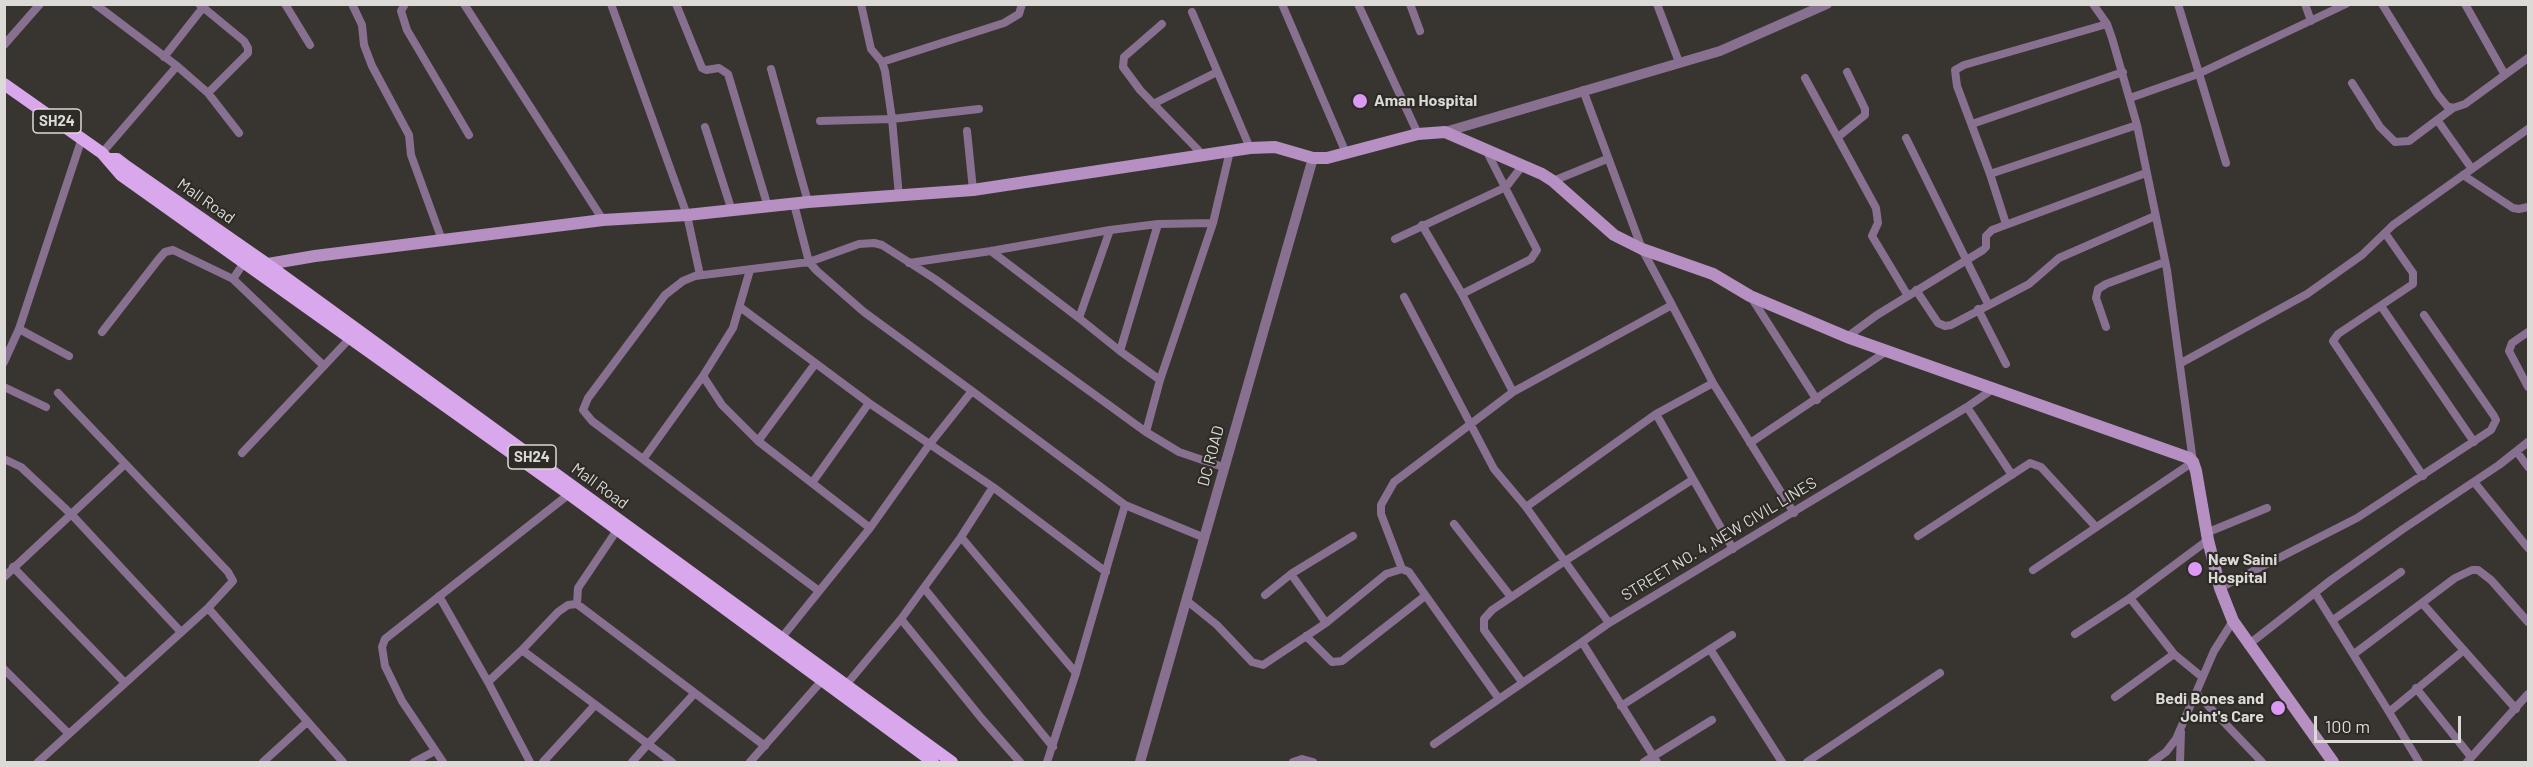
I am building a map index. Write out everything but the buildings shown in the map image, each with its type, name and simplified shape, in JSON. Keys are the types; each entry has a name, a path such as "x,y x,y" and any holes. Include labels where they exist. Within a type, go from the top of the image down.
{"main road":[{"name":"Mall Road","path":"4,84 105,156 117,159 249,261 572,491 825,677 933,762"},
{"path":"267,264 603,220 687,215 808,202 973,190 1250,148 1275,147 1313,158 1327,158 1418,134 1445,132 1523,165 1553,181 1614,235 1642,249 1713,274 1750,296 1847,337 2184,456 2193,462 2207,537 2220,588 2233,621 2329,761"},
{"name":"Mall Road","path":"249,261 267,264 353,334"},
{"name":"Mall Road","path":"572,491 617,530 778,642"},
{"name":"Mall Road","path":"825,677 846,685 952,762"}],"street":[{"path":"4,45 40,4"},
{"path":"95,4 177,66 208,93 239,133"},
{"path":"285,4 310,45"},
{"path":"352,4 362,25 364,45 369,59 409,135 411,155 442,240"},
{"path":"405,4 401,11 407,30 469,135"},
{"path":"464,4 603,220"},
{"path":"611,4 687,215 700,275"},
{"path":"676,4 702,68 706,70 719,68 728,74 768,207"},
{"path":"861,4 871,48 882,62 892,119 899,196"},
{"path":"882,62 1004,23 1019,14 1022,4"},
{"path":"1282,4 1346,153"},
{"path":"1358,4 1418,134"},
{"path":"1410,4 1420,31"},
{"path":"1657,4 1679,62"},
{"path":"1445,132 1720,51 1802,10 1827,4"},
{"path":"2033,570 2193,462 2181,363 2165,262 2137,125 2107,24 2094,4"},
{"path":"2178,4 2226,163"},
{"path":"2304,4 2311,21"},
{"path":"2130,98 2198,74 2346,4"},
{"path":"2382,4 2438,95 2447,106 2453,108"},
{"path":"2465,4 2505,75"},
{"path":"164,57 202,6 244,41 249,50 208,93"},
{"path":"1192,12 1250,148"},
{"path":"1162,24 1133,48 1122,62 1125,72 1203,155"},
{"path":"2006,224 1957,86 1955,69 2107,24"},
{"path":"2352,83 2380,128 2395,142 2409,141 2453,108 2465,104 2529,58"},
{"path":"105,156 177,66"},
{"path":"771,69 808,202"},
{"path":"1153,104 1217,72"},
{"path":"1838,137 1865,115 1865,109 1847,72"},
{"path":"1972,124 2123,72"},
{"path":"1805,78 1876,208 1878,218 1872,236 1908,296"},
{"path":"1583,90 1642,249 1713,383 1794,513"},
{"path":"820,121 892,119 979,109"},
{"path":"2438,121 2472,169"},
{"path":"1990,174 2137,125"},
{"path":"705,127 732,211"},
{"path":"967,131 973,190"},
{"path":"2181,363 2307,294 2362,255 2385,232 2463,175 2527,133"},
{"path":"4,363 19,329 82,138"},
{"path":"1906,138 1988,304"},
{"path":"1462,294 1535,255 1535,245 1486,150"},
{"path":"1146,432 1160,380 1213,223 1230,151"},
{"name":"DC ROAD","path":"1141,762 1223,467 1313,158"},
{"path":"1553,181 1607,159"},
{"path":"1395,239 1506,187 1523,165"},
{"path":"1847,337 1916,290 1986,247 1989,232 2146,173"},
{"path":"2463,175 2513,208 2529,207"},
{"path":"794,204 809,262 864,312 1125,505 1205,538"},
{"path":"1916,290 1941,325 1951,324 2037,278 2046,267 2059,258 2155,216"},
{"path":"909,263 1110,230 1158,224 1213,223"},
{"path":"1120,351 1158,224"},
{"path":"1422,225 1462,294 1513,392"},
{"path":"1079,318 1110,230"},
{"path":"2385,232 2407,263 2414,278 2410,288 2338,334 2333,341 2423,476"},
{"path":"819,591 585,415 584,406 665,295 683,281 700,275 809,262 868,242 882,245 1146,432 1179,452 1223,467"},
{"path":"102,332 165,252 172,250 233,279 324,366"},
{"path":"991,251 1160,380"},
{"path":"233,279 249,261"},
{"path":"2106,327 2097,298 2098,289 2165,262"},
{"path":"644,458 703,376 733,328 750,270"},
{"path":"1750,296 1817,400"},
{"path":"1404,297 1494,469 1526,507 1609,623"},
{"path":"1499,699 1409,573 1402,568 1384,526 1381,506 1384,498 1394,482 1513,392 1672,305"},
{"path":"2381,306 2474,442"},
{"path":"740,308 869,404 993,487 1106,572"},
{"path":"1978,309 2006,364"},
{"path":"2220,588 2357,518 2491,430 2496,420 2424,315"},
{"path":"19,329 69,356"},
{"path":"2528,384 2513,360 2509,347 2529,332"},
{"path":"242,453 353,334"},
{"path":"1750,443 1887,351"},
{"path":"759,441 815,364"},
{"path":"703,376 722,405 759,441 870,528"},
{"path":"1526,507 1656,414 1713,383"},
{"path":"4,387 46,407"},
{"name":"STREET NO. 4 ,NEW CIVIL LINES","path":"1434,744 1609,623 1794,513 1967,407 1993,388"},
{"path":"778,642 870,528 929,445 972,391"},
{"path":"38,762 232,584 232,577 58,393"},
{"path":"812,483 869,404"},
{"path":"1967,407 2012,475"},
{"path":"1656,414 1732,549"},
{"path":"2248,645 2403,529 2529,442"},
{"path":"2517,452 2529,467"},
{"path":"4,459 21,466 72,515 180,631"},
{"path":"1918,536 2024,466 2036,463 2096,527"},
{"path":"4,577 125,464"},
{"path":"1522,682 1484,630 1482,622 1487,615 1565,561 1692,480"},
{"path":"2474,482 2529,548"},
{"path":"846,685 902,619 961,537 993,487"},
{"path":"443,762 402,701 385,666 381,647 385,639 572,491"},
{"path":"1047,762 1076,673 1125,505"},
{"path":"2075,634 2130,598 2207,537 2266,508"},
{"path":"1454,524 1511,597"},
{"path":"577,604 578,588 617,530"},
{"path":"1265,595 1291,574 1353,536"},
{"path":"961,537 1076,673"},
{"path":"14,567 124,682"},
{"path":"1186,600 1217,625 1252,662 1258,665 1269,663 1326,623 1386,574 1402,568"},
{"path":"2354,654 2466,572 2478,570 2491,580 2529,622"},
{"path":"2333,620 2401,572"},
{"path":"1291,574 1326,623"},
{"path":"924,588 1053,747"},
{"path":"2315,594 2419,762"},
{"path":"439,596 530,762"},
{"path":"1306,636 1332,662 1342,661 1425,596"},
{"path":"2130,598 2174,654 2202,677"},
{"path":"2422,603 2516,709"},
{"path":"488,682 558,612 568,605 577,604 765,746"},
{"path":"208,608 344,762"},
{"path":"902,619 982,719 1020,762"},
{"path":"2152,762 2166,752 2182,729 2202,677 2222,636 2233,621"},
{"path":"1621,706 1732,635"},
{"path":"1582,642 1655,760"},
{"path":"1710,649 1778,761"},
{"path":"522,650 672,762"},
{"path":"2389,712 2464,650"},
{"path":"2115,697 2174,654"},
{"path":"4,669 69,734"},
{"path":"1807,762 1940,673"},
{"path":"750,762 825,677"},
{"path":"2416,688 2469,760 2529,694"},
{"path":"632,762 694,694"},
{"path":"2197,694 2262,762"},
{"path":"543,762 595,705"},
{"path":"1644,762 1655,760 1712,720"},
{"path":"263,762 308,722"},
{"path":"2180,762 2182,729"},
{"path":"414,762 435,751"},
{"path":"1293,762 1302,759 1313,762"}],"place":[{"name":"Aman Hospital","path":"1360,101"},
{"name":"New Saini Hospital","path":"2195,569"},
{"name":"Bedi Bones and Joint's Care","path":"2278,708"}]}
